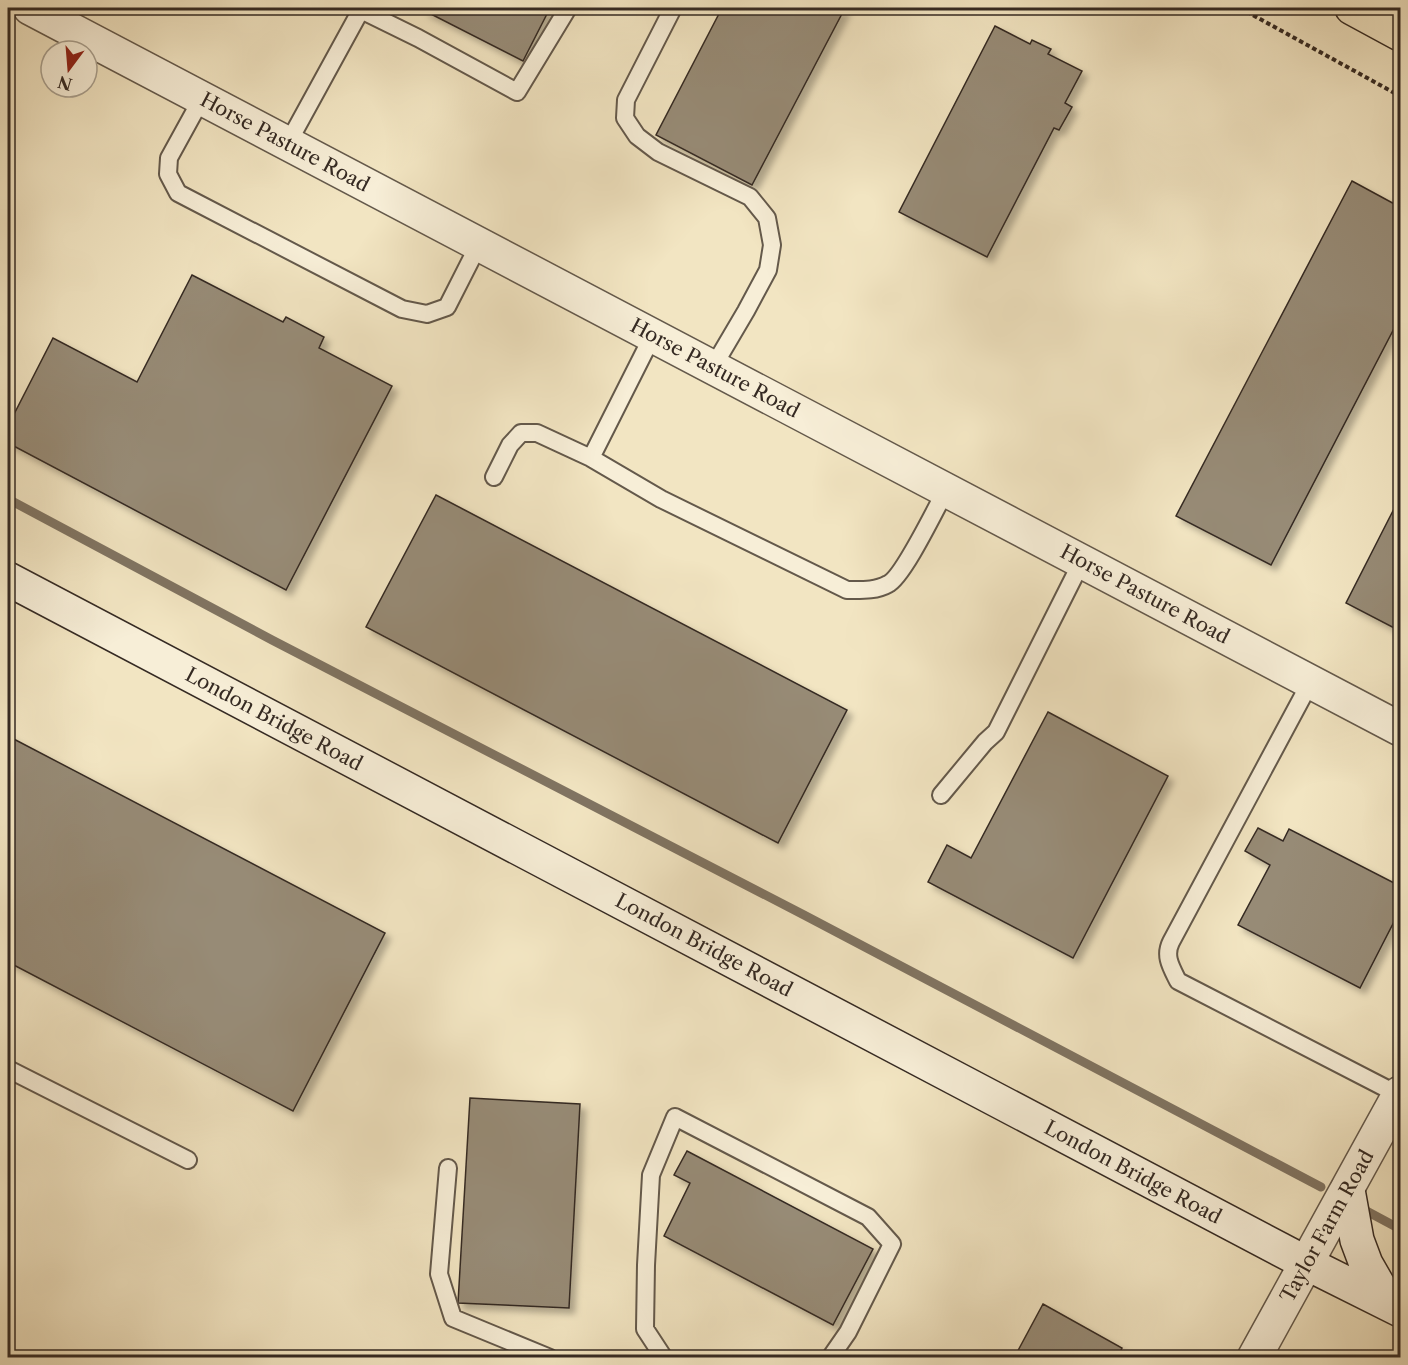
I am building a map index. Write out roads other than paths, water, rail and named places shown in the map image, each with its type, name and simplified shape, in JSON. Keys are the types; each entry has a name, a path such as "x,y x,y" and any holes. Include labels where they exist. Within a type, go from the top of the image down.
{"main road":[{"path":"1352,8 1401,34"}],"street":[{"name":"Horse Pasture Road","path":"30,8 1401,729"},
{"name":"London Bridge Road","path":"8,579 1306,1263 1395,1307"},
{"name":"Taylor Farm Road","path":"1254,1358 1400,1094"},
{"path":"1348,1190 1357,1240 1366,1264 1395,1307"}],"lane":[{"path":"288,143 362,9 516,92 568,8"},
{"path":"673,8 626,100 625,118 636,136 658,152 750,197 767,218 772,245 768,270 747,311 713,367"},
{"path":"202,98 169,158 168,174 178,193 402,309 427,314 447,307 479,244"},
{"path":"591,458 653,335"},
{"path":"494,477 510,445 521,433 537,433 591,458 661,499 847,590 872,590 890,584 901,570 946,490"},
{"path":"941,795 996,732 1082,561"},
{"path":"1311,681 1171,942 1167,950 1169,963 1178,981 1400,1094"},
{"path":"8,1069 188,1160"},
{"path":"664,1358 645,1329 646,1265 651,1175 675,1117 868,1217 892,1244 848,1332 830,1358"},
{"path":"448,1168 439,1274 453,1318 550,1358"}],"waterway":[{"path":"8,499 272,640 804,915 1321,1187"},
{"path":"1359,1207 1400,1229"}]}
